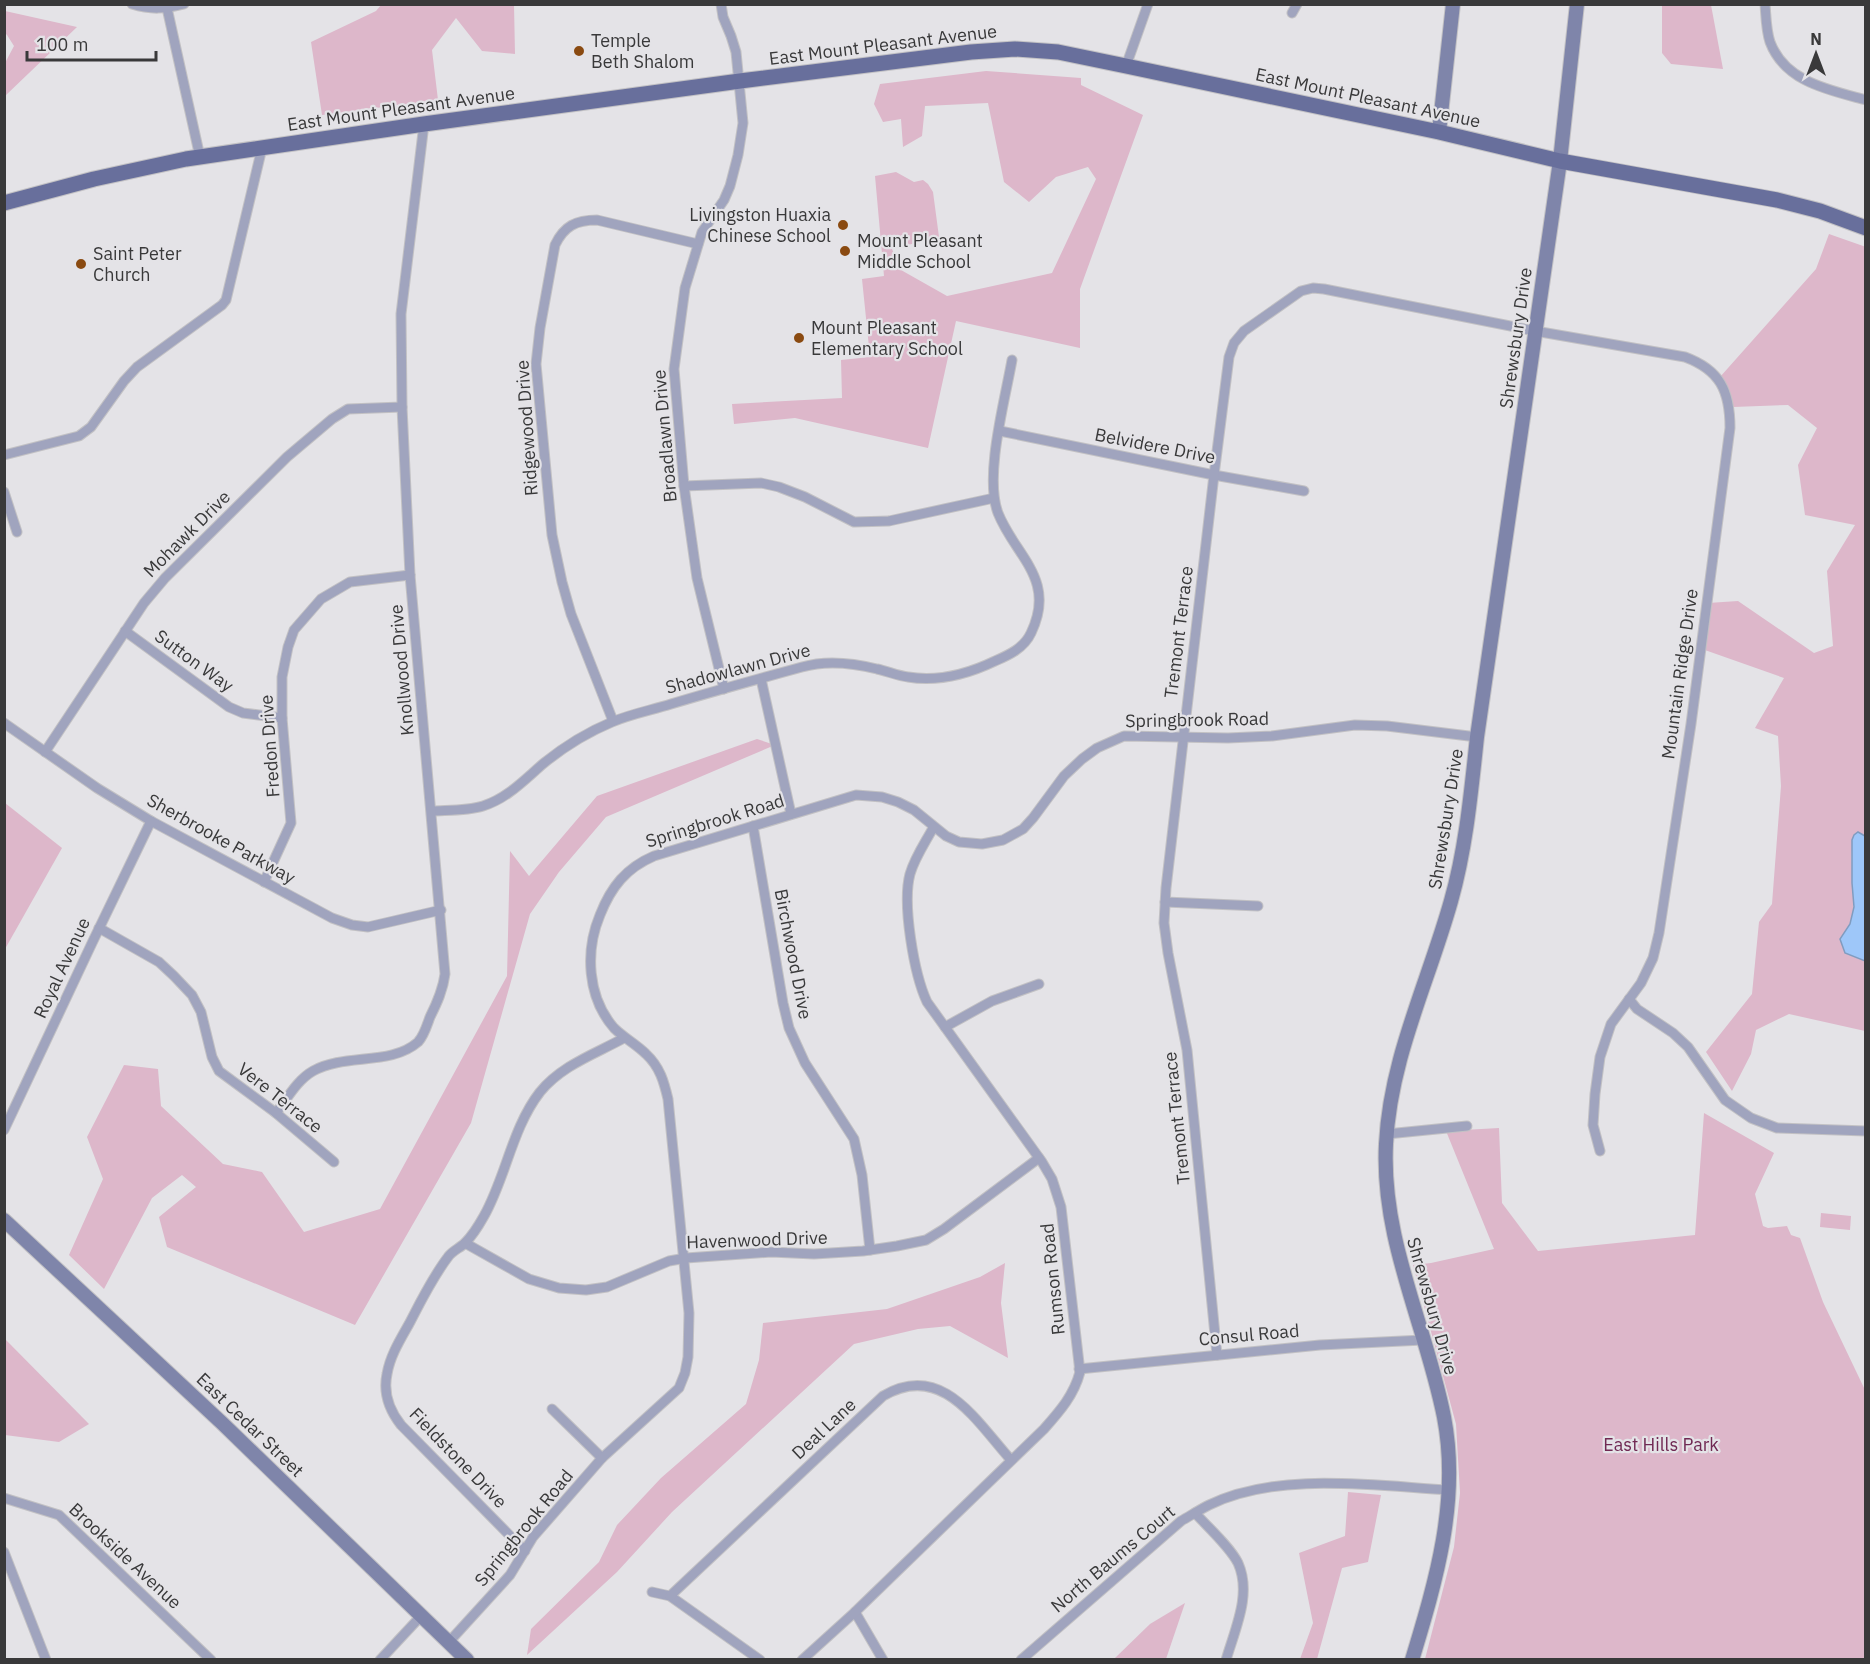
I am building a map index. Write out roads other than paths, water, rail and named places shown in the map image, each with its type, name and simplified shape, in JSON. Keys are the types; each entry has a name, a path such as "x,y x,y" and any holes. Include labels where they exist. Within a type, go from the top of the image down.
{"main road":[{"path":"1438,132 1454,4"},
{"name":"Shrewsbury Drive","path":"1412,1659 1434,1587 1450,1490 1444,1418 1393,1237 1387,1192 1386,1134 1392,1086 1401,1049 1438,944 1459,866 1468,819 1560,161 1577,4"},
{"name":"East Mount Pleasant Avenue","path":"4,203 94,179 200,157 740,81 971,52 1015,49 1058,52 1438,132 1560,161 1777,200 1821,211 1866,228"},
{"name":"East Cedar Street","path":"4,1220 199,1401 467,1659"}],"street":[{"path":"132,4 148,9 184,4"},
{"name":"Broadlawn Drive","path":"721,4 723,17 736,52 743,123 738,155 724,200 702,232 685,288 674,369 684,486 697,578 724,688"},
{"path":"1126,66 1148,4"},
{"path":"1765,4 1770,40 1785,66 1806,81 1830,91 1866,100"},
{"path":"167,8 200,157"},
{"name":"Knollwood Drive","path":"276,1113 301,1081 317,1069 333,1063 394,1054 406,1050 419,1041 443,990 445,974 441,910 410,575 402,407 401,314 424,124"},
{"path":"4,455 85,432 91,427 123,381 137,367 222,305 226,300 262,148"},
{"name":"Ridgewood Drive","path":"613,721 571,614 561,582 552,535 536,363 540,328 555,245 561,233 569,225 583,220 597,220 698,244"},
{"name":"Tremont Terrace","path":"1217,1355 1187,1050 1167,953 1164,923 1183,738 1229,357 1234,343 1244,331 1301,291 1324,289 1535,331"},
{"name":"Mountain Ridge Drive","path":"1535,331 1685,357 1710,370 1718,379 1730,408 1730,428 1691,724 1659,933 1653,958 1641,982 1611,1024 1600,1057 1594,1094 1593,1125 1600,1151"},
{"name":"Shadowlawn Drive","path":"432,811 462,810 483,806 500,799 566,747 613,721 805,666 851,663 908,677 946,677 982,668 1011,654 1025,643 1031,633 1039,598 1036,580 1030,565 998,513 994,498 992,475 1012,360"},
{"name":"Mohawk Drive","path":"45,752 144,603 165,578 287,457 332,419 348,409 402,407"},
{"name":"Belvidere Drive","path":"1000,431 1304,491"},
{"path":"684,486 742,483 770,485 805,497 854,522 889,521 994,498"},
{"path":"4,492 17,532"},
{"name":"Fredon Drive","path":"264,882 291,823 282,718 282,677 294,630 321,599 350,582 410,575"},
{"name":"Sutton Way","path":"125,631 229,707 243,713 282,718"},
{"path":"761,679 791,814"},
{"name":"Sherbrooke Parkway","path":"4,723 97,788 151,821 332,918 352,926 368,927 441,910"},
{"name":"Springbrook Road","path":"448,1643 510,1575 533,1537 602,1458 679,1388 685,1373 689,1313 668,1099 664,1082 646,1053 624,1038 601,1009 589,966 590,946 607,897 628,870 640,862 791,814 847,797 873,795 906,806 946,836 967,843 989,844 1017,833 1028,824 1064,776 1097,748 1124,736 1183,738 1272,736 1355,725 1387,726 1478,737"},
{"name":"Royal Avenue","path":"4,1130 151,821"},
{"name":"Birchwood Drive","path":"753,826 789,1028 805,1064 854,1139 870,1250"},
{"name":"Rumson Road","path":"802,1659 855,1612 1044,1429 1063,1408 1078,1379 1079,1369 1061,1207 1052,1179 922,992 909,923 909,877 914,861 933,828"},
{"path":"1165,902 1258,906"},
{"name":"Vere Terrace","path":"99,928 159,962 174,976 192,996 201,1012 212,1057 219,1071 276,1113 334,1162"},
{"path":"945,1027 992,1001 1039,984"},
{"path":"1629,999 1637,1009 1673,1033 1688,1047 1725,1100 1751,1118 1777,1128 1866,1131"},
{"name":"Fieldstone Drive","path":"525,1551 401,1425 392,1413 387,1394 387,1376 393,1355 434,1276 450,1254 465,1243 483,1218 497,1190 522,1122 540,1093 569,1065 624,1038"},
{"path":"1386,1134 1467,1126"},
{"name":"Havenwood Drive","path":"465,1243 529,1279 559,1288 586,1290 607,1287 669,1261 739,1254 814,1254 870,1250 926,1240 1039,1158"},
{"name":"Consul Road","path":"1079,1369 1320,1345 1423,1340"},
{"name":"Deal Lane","path":"670,1596 883,1396 895,1389 908,1385 922,1385 938,1389 954,1398 1011,1461"},
{"path":"552,1409 602,1458"},
{"name":"North Baums Court","path":"1021,1659 1181,1521 1210,1504 1239,1494 1302,1484 1450,1490"},
{"name":"Brookside Avenue","path":"4,1498 59,1515 210,1659"},
{"path":"1195,1513 1234,1556 1239,1565 1244,1599 1226,1659"},
{"path":"4,1552 46,1659"},
{"path":"652,1592 670,1596 760,1659"},
{"path":"855,1612 883,1659"},
{"path":"380,1659 421,1616"}],"water":[{"path":"1858,832 1865,836 1865,961 1845,953 1840,939 1850,924 1854,907 1852,840"}],"place":[{"name":"Temple Beth Shalom","path":"579,51"},
{"name":"Livingston Huaxia Chinese School","path":"843,225"},
{"name":"Mount Pleasant Middle School","path":"845,251"},
{"name":"Saint Peter Church","path":"81,264"},
{"name":"Mount Pleasant Elementary School","path":"799,338"}],"park label":[{"name":"East Hills Park","path":"1661,1445"}]}
